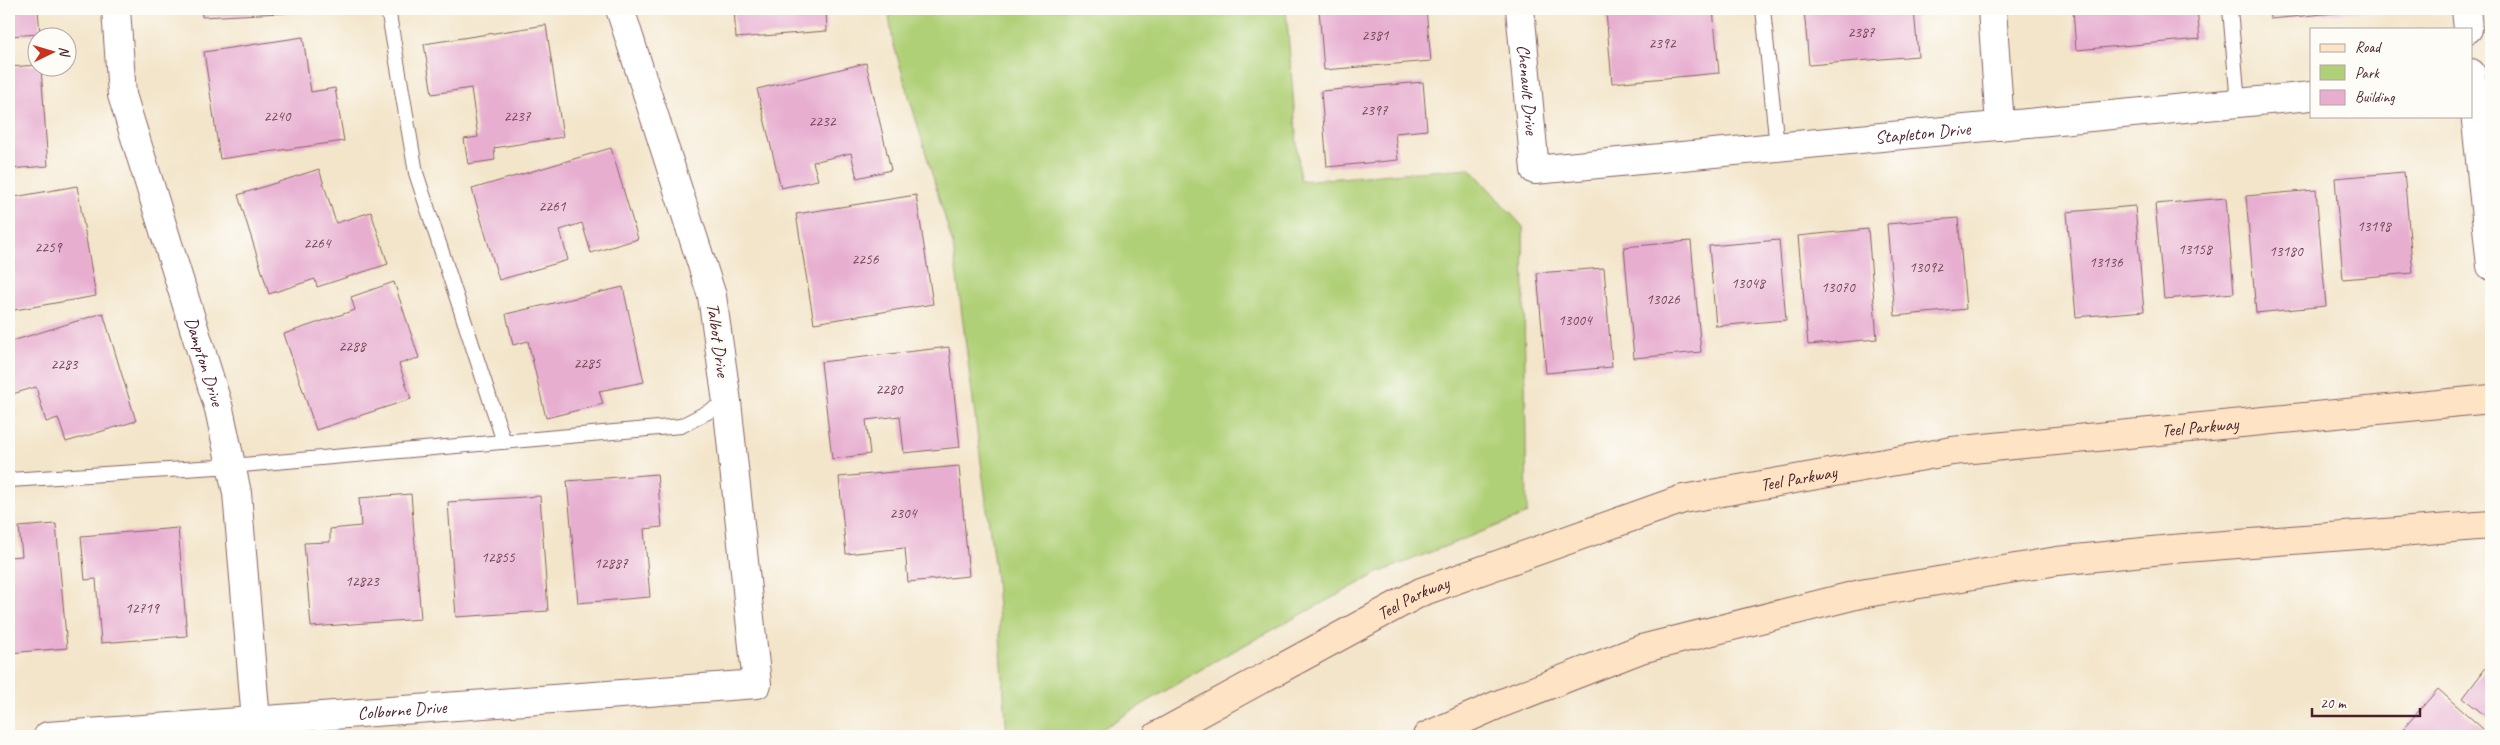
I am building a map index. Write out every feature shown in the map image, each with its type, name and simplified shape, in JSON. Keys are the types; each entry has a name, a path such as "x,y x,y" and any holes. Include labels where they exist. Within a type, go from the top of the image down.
{"main road":[{"name":"Teel Parkway","path":"1157,736 1421,592 1683,499 1952,451 2491,399"},
{"path":"1427,736 1497,705 1641,649 1860,594 2057,561 2172,549 2491,526"}],"street":[{"name":"Dampton Drive","path":"116,9 122,95 219,409 238,493 256,721"},
{"name":"Talbot Drive","path":"620,9 712,296 727,402 757,684"},
{"name":"Chenault Drive","path":"1520,9 1535,170"},
{"path":"1992,9 2000,126"},
{"path":"2466,9 2468,28"},
{"path":"2491,79 2472,80 2491,266"},
{"name":"Stapleton Drive","path":"1535,170 2310,96"},
{"name":"Colborne Drive","path":"48,736 757,684"}],"lane":[{"path":"388,9 416,173 504,442"},
{"path":"1763,9 1777,147"},
{"path":"2230,9 2238,103"},
{"path":"9,480 232,466 681,426 727,402"}],"green space":[{"path":"888,9 1286,9 1300,181 1470,168 1523,227 1527,514 1378,573 1215,661 1090,736 1007,736 996,579 953,245 893,42"}],"building":[{"path":"9,9 38,9 40,28 28,28 28,35 9,36"},
{"path":"201,9 319,9 319,11 202,17"},
{"path":"734,9 839,10 826,11 827,31 736,38"},
{"path":"1319,9 1426,9 1431,61 1324,70"},
{"path":"1644,9 1713,9 1719,73 1612,83 1606,12"},
{"path":"1804,9 1914,9 1918,56 1809,65"},
{"path":"2073,9 2197,9 2200,39 2076,50"},
{"path":"2269,9 2367,9 2367,10 2270,19"},
{"path":"546,25 563,137 494,148 495,160 468,164 464,139 478,137 471,88 432,94 424,44"},
{"path":"303,37 311,92 335,88 344,141 220,159 204,52"},
{"path":"866,63 891,170 857,178 851,153 813,162 818,180 781,188 757,89"},
{"path":"28,66 28,78 42,78 48,166 9,169 9,67"},
{"path":"1423,82 1427,130 1395,133 1398,160 1327,167 1321,91"},
{"path":"611,148 638,239 591,253 582,223 560,230 568,260 499,280 472,189"},
{"path":"319,169 336,223 371,212 388,264 317,287 315,279 269,294 238,195"},
{"path":"2404,172 2413,273 2343,279 2335,178"},
{"path":"77,186 96,296 9,311 9,198"},
{"path":"2316,190 2326,306 2256,313 2246,196"},
{"path":"916,195 933,304 814,323 796,214"},
{"path":"2226,198 2234,293 2164,299 2155,204"},
{"path":"2135,206 2144,311 2076,317 2067,212"},
{"path":"1958,218 1966,309 1895,316 1887,224"},
{"path":"1868,229 1877,339 1808,345 1798,236"},
{"path":"1779,240 1786,320 1716,326 1709,246"},
{"path":"1691,241 1701,352 1634,358 1624,247"},
{"path":"1604,268 1612,367 1546,373 1537,273"},
{"path":"394,282 419,358 399,364 411,399 316,430 284,334 355,310 351,297"},
{"path":"623,287 644,382 599,391 603,404 546,418 528,341 513,345 506,314"},
{"path":"103,313 136,421 66,442 58,418 46,422 36,387 9,395 9,342"},
{"path":"949,347 960,447 904,453 900,416 866,420 870,454 832,459 821,362"},
{"path":"959,466 969,576 908,582 905,548 846,554 839,477"},
{"path":"657,474 662,527 644,529 650,597 578,603 567,481"},
{"path":"411,494 421,619 311,627 304,543 330,542 330,529 361,526 359,498"},
{"path":"540,496 548,611 456,617 448,502"},
{"path":"56,524 67,648 9,653 9,557 22,556 19,527"},
{"path":"178,528 187,636 101,643 96,579 85,580 81,536"},
{"path":"2488,665 2491,668 2491,720 2463,698"},
{"path":"2438,689 2491,736 2397,736"}]}
